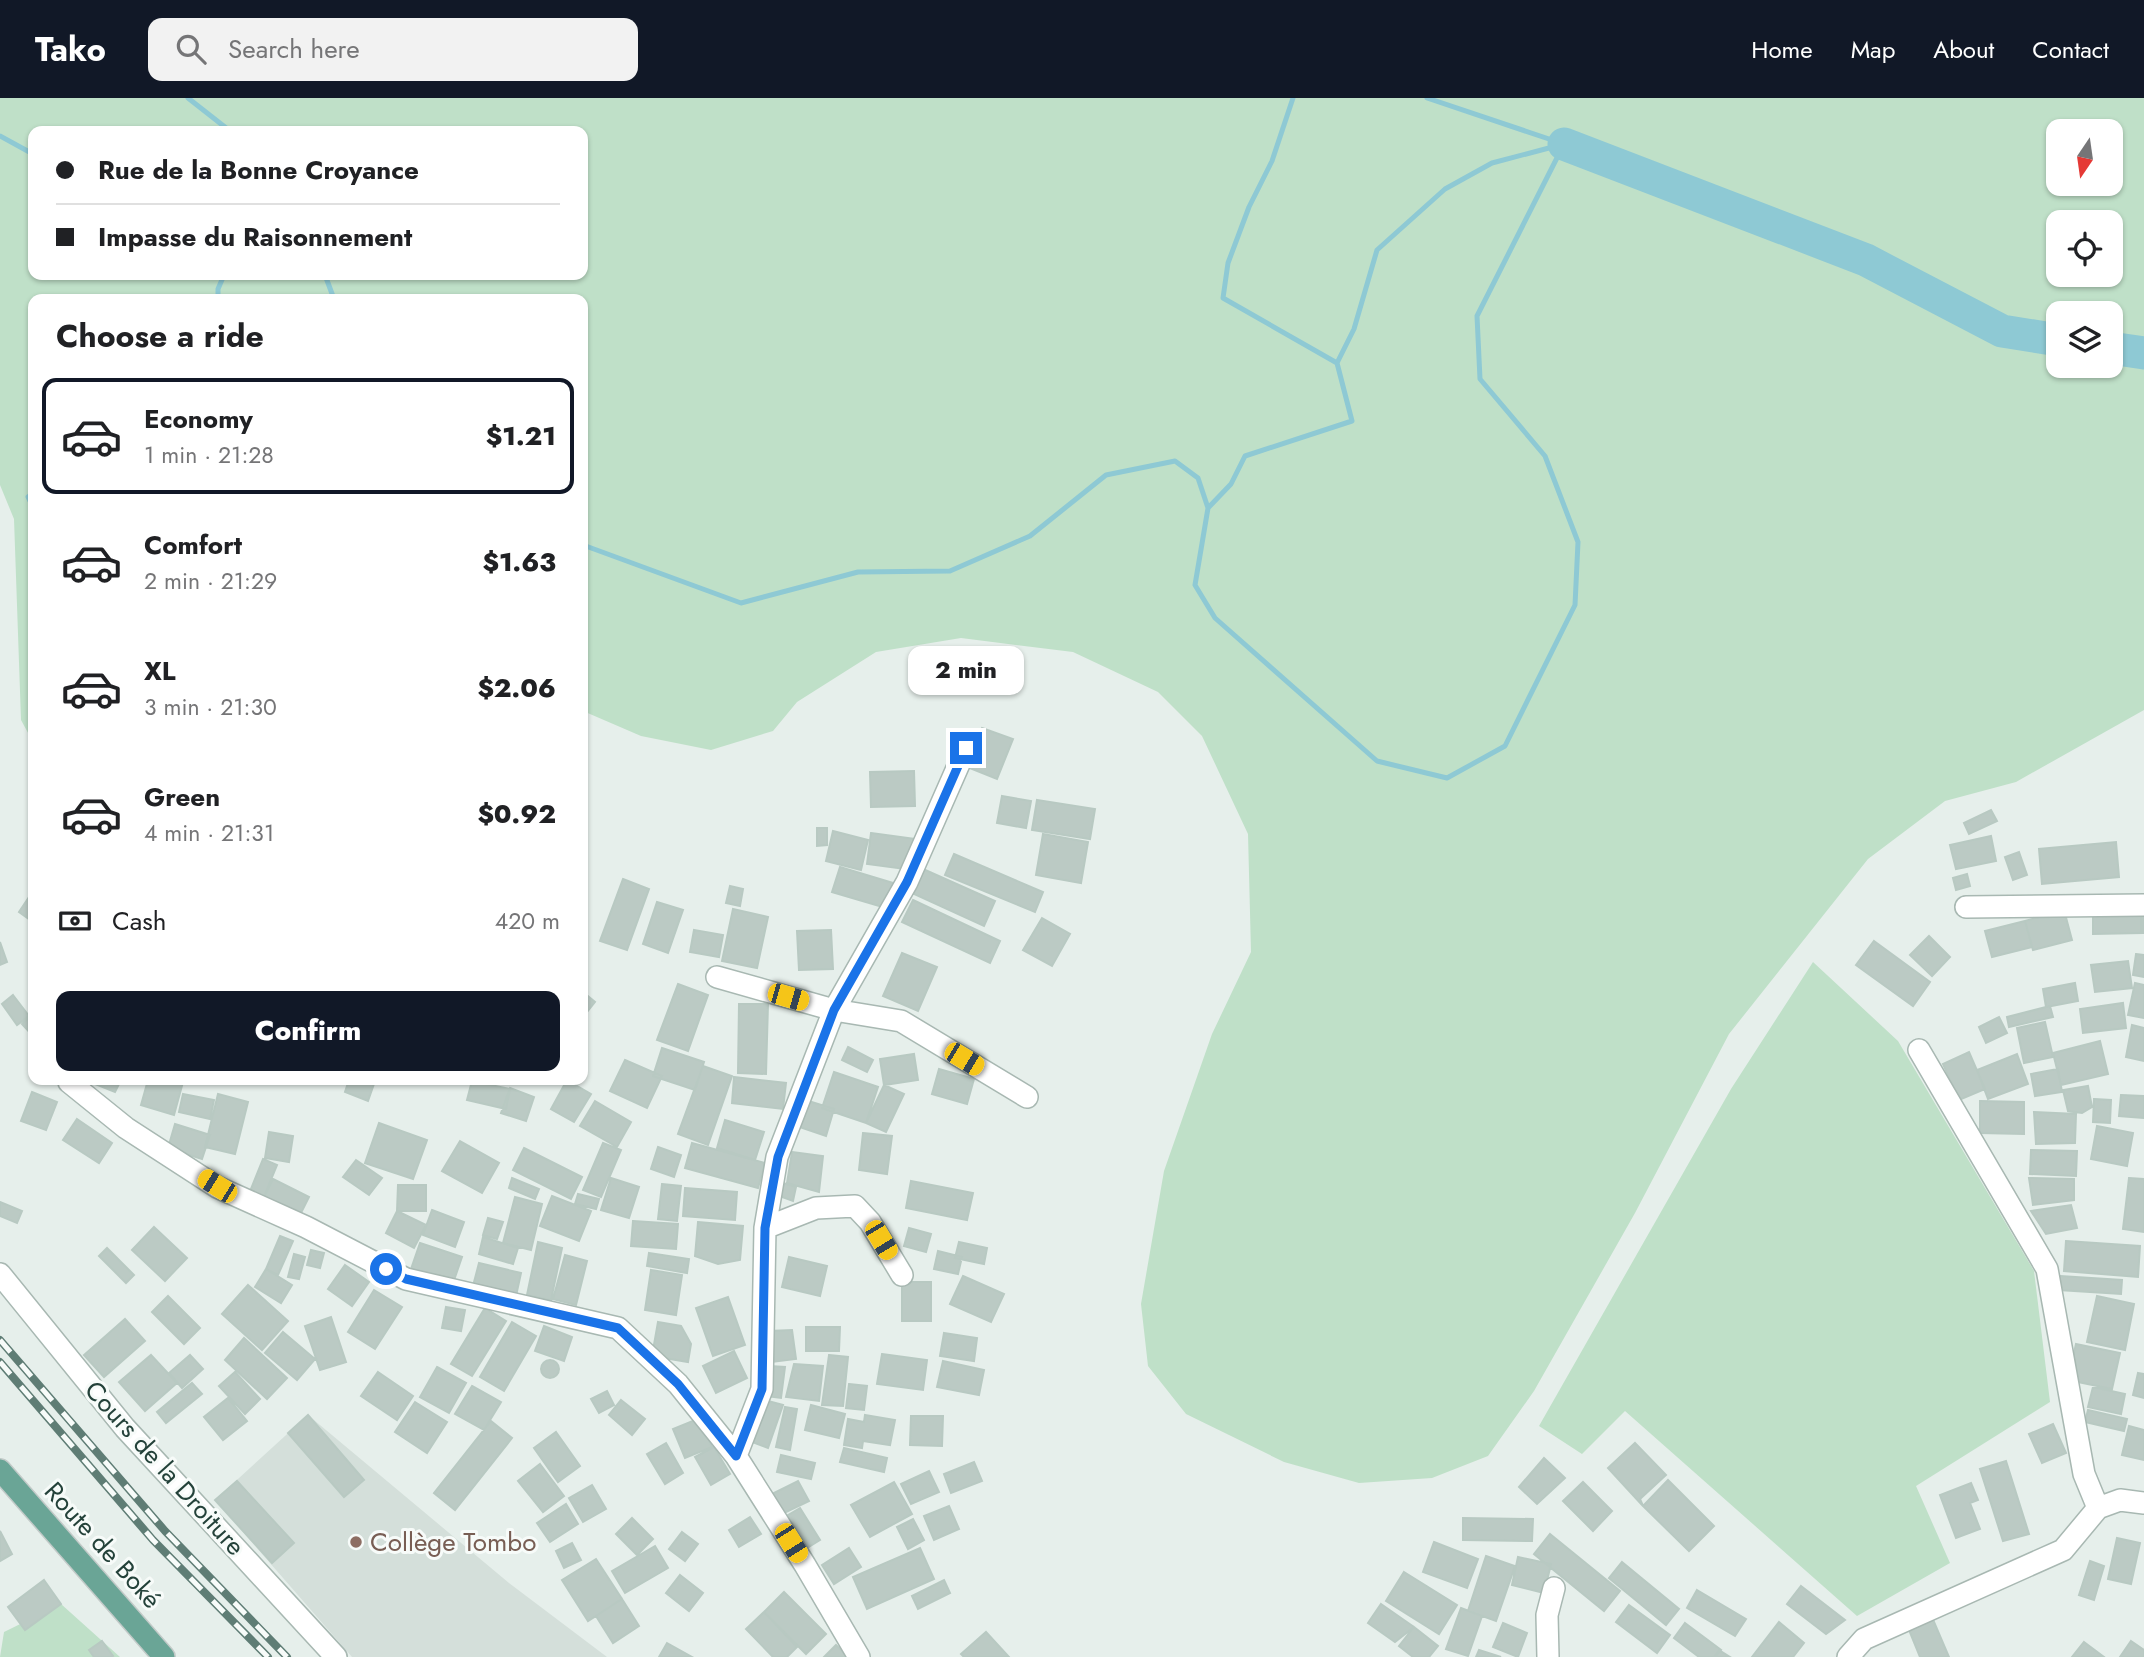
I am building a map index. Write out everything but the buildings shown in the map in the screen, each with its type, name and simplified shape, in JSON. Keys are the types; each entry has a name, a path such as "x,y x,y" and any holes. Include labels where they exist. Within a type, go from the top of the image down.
{"main road":[{"name":"Route de Boké","path":"0,1470 164,1657"}],"street":[{"path":"736,1456 762,1389 765,1228 778,1157 834,1010 907,882 966,748"},
{"path":"1966,907 2144,905"},
{"path":"717,977 834,1010 901,1021 1027,1097"},
{"path":"1919,1050 2047,1269 2084,1474 2098,1508"},
{"path":"73,1085 125,1128 217,1186 306,1227 406,1279 618,1328 678,1384 736,1456 859,1657"},
{"path":"765,1228 816,1208 855,1206 870,1222 902,1275"},
{"name":"Cours de la Droiture","path":"0,1274 125,1428 335,1657"},
{"path":"1848,1657 1864,1639 2063,1550 2098,1508 2120,1500 2144,1503"},
{"path":"1548,1657 1547,1615 1554,1588"}],"shaded area":[{"name":"Collège Tombo","path":"308,1415 509,1583 607,1657 352,1657 215,1500"}],"green space":[{"path":"0,98 2144,98 2144,710 2016,782 1945,801 1868,859 1729,1034 1635,1213 1534,1391 1488,1456 1432,1478 1359,1483 1284,1462 1186,1414 1148,1366 1141,1304 1164,1171 1212,1034 1251,952 1248,834 1202,736 1158,692 1073,652 961,638 876,652 797,702 773,731 711,750 641,736 588,713 588,294 28,294 28,733 21,720 14,519 0,485"},
{"path":"1813,962 1898,1041 2034,1271 2050,1402 1916,1486 1950,1563 1857,1616 1625,1411 1582,1454 1539,1426 1731,1089"},
{"path":"61,1604 120,1657 0,1657 4,1632"}],"waterway":[{"path":"188,98 224,126"},
{"path":"1293,98 1272,161 1249,207 1228,263 1223,298 1337,363"},
{"path":"1427,98 1564,144"},
{"path":"0,136 28,151"},
{"path":"1208,508 1231,484 1245,456 1352,421 1337,363 1354,329 1377,250 1445,189 1492,163 1564,144"},
{"path":"588,547 741,603 858,572 950,571 1030,536 1106,475 1175,461 1198,478 1208,508 1195,585 1215,618 1377,761 1447,778 1505,746 1575,605 1578,542 1545,456 1480,379 1477,316 1564,144"},
{"path":"1564,144 1866,260 2002,331 2046,338"},
{"path":"218,294 222,280"},
{"path":"327,280 332,294"},
{"path":"2123,350 2144,353"}],"railway":[{"path":"0,1340 165,1531 287,1657"},
{"path":"0,1362 153,1540 268,1657"}],"place":[{"name":"Collège Tombo","path":"356,1542"}],"route":[{"path":"386,1269 406,1279 618,1328 678,1384 736,1456 762,1389 765,1228 778,1157 834,1010 907,882 966,748"}]}
